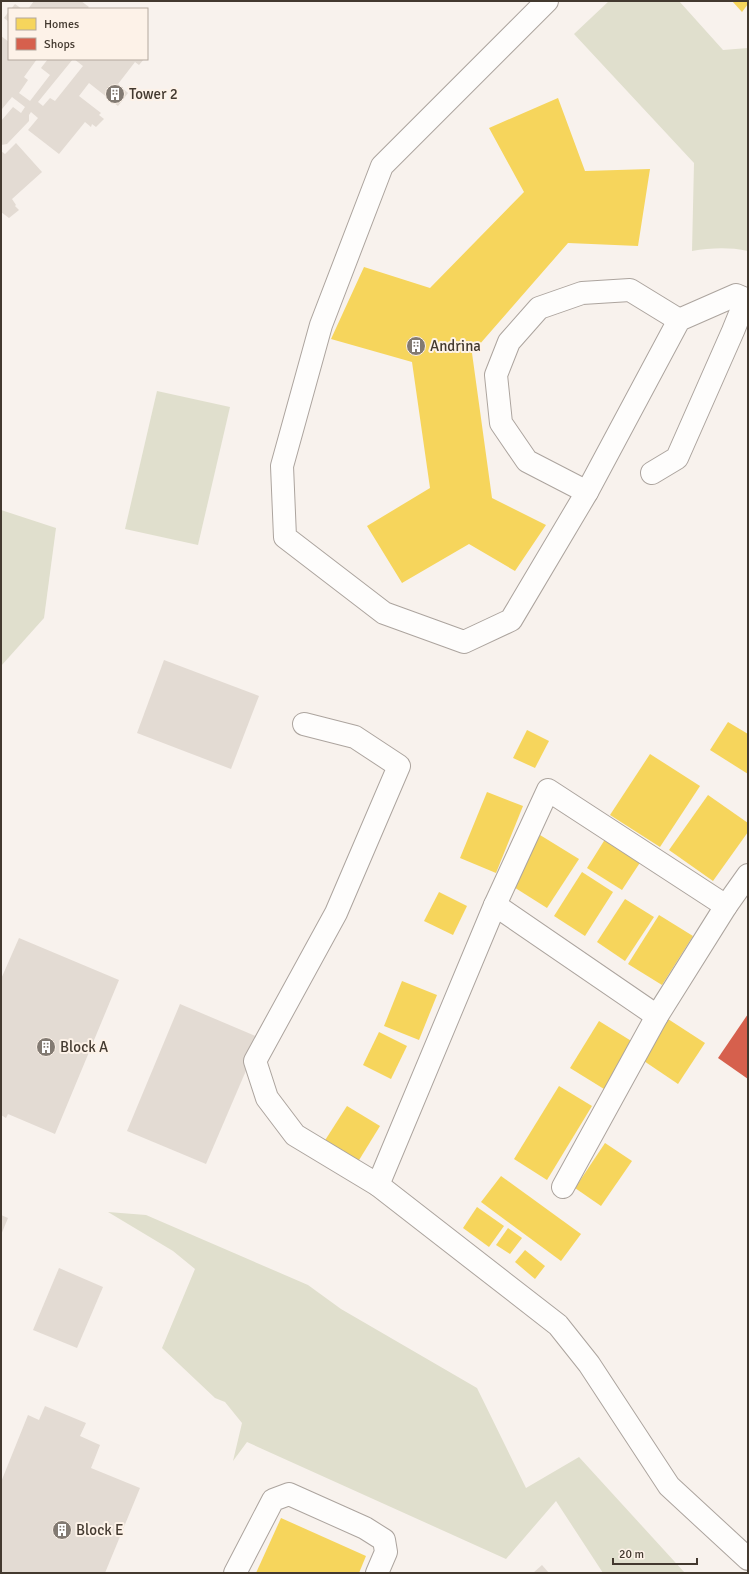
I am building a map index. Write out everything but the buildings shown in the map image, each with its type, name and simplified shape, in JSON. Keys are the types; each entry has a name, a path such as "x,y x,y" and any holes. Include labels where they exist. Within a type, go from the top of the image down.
{"street":[{"path":"547,1 382,166 321,324 282,466 285,537 384,613 464,642 511,620 587,492 679,320 736,295 747,300 677,458 652,473"},
{"path":"587,492 527,461 501,423 496,375 509,342 539,308 582,293 630,290 679,320"},
{"path":"304,724 356,737 399,766 336,913 255,1061 267,1098 296,1135 378,1185 558,1325 589,1364 669,1486 748,1559"},
{"path":"378,1185 495,905 548,790 726,906"},
{"path":"563,1187 657,1016 726,906 748,875"},
{"path":"495,905 657,1016"},
{"path":"235,1573 274,1500 288,1494 365,1528 384,1540 386,1552 376,1573"}],"green space":[{"path":"609,1 679,1 723,50 748,48 748,251 720,248 692,251 694,163 574,34"},
{"path":"157,391 230,407 198,545 125,529"},
{"path":"1,510 56,528 44,618 1,666"},
{"path":"108,1212 146,1215 308,1285 341,1309 477,1388 526,1488 579,1457 685,1573 603,1573 556,1501 506,1559 247,1442 233,1461 242,1423 225,1402 215,1398 162,1348 195,1269 173,1251"}],"place":[{"name":"Tower 2","path":"115,94"},
{"name":"Andrina","path":"416,346"},
{"name":"Block A","path":"46,1047"},
{"name":"Block E","path":"62,1530"}]}
